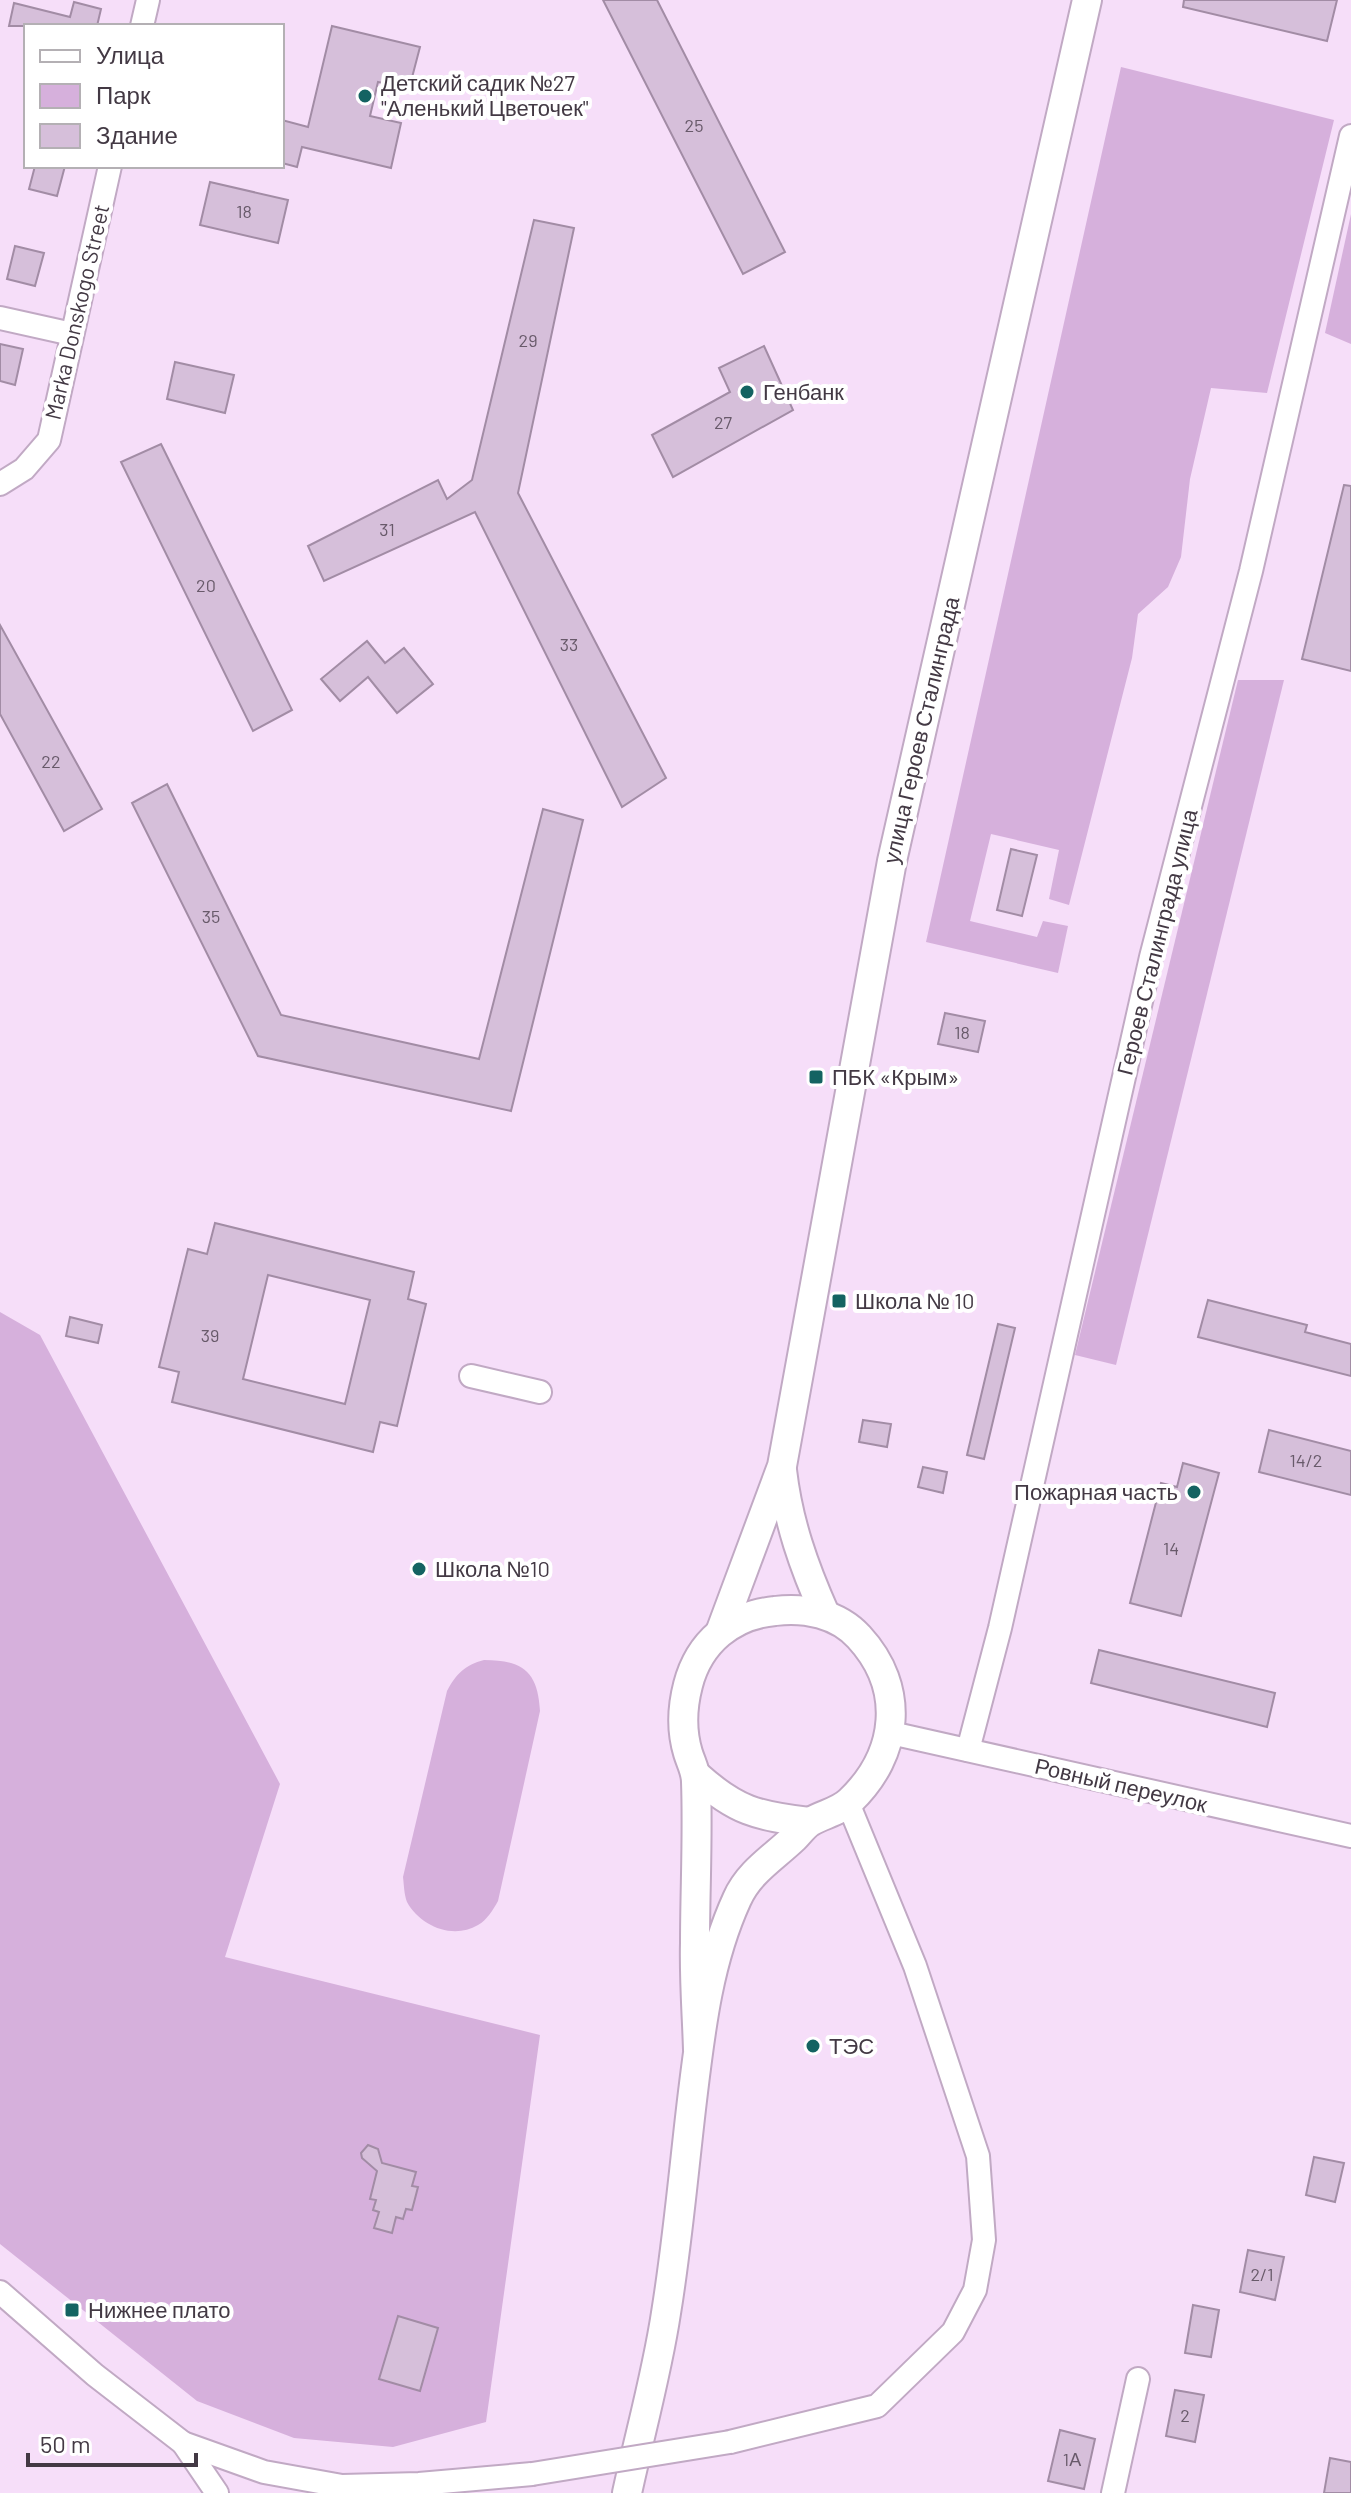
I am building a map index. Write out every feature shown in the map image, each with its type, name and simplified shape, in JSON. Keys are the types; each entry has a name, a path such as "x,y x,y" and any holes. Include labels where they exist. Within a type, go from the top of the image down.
{"main road":[{"name":"улица Героев Сталинграда","path":"721,1630 782,1466 892,861 1087,0"},
{"name":"улица Героев Сталинграда","path":"782,1466 786,1507 797,1545 825,1614"},
{"path":"627,2493 666,2316 710,1974 739,1894 758,1867 809,1822 848,1803 881,1760 891,1733 886,1682 870,1650 857,1634 825,1614 792,1610 747,1615 721,1630 695,1665 684,1704 683,1726 687,1752 696,1775 698,2050"},
{"path":"696,1775 719,1796 740,1808 770,1818 809,1822"}],"street":[{"path":"142,24 148,0"},
{"name":"Героев Сталинграда улица","path":"968,1750 1000,1628 1151,957 1251,571 1351,136"},
{"name":"Marka Donskogo Street","path":"0,484 24,469 49,440 110,168"},
{"path":"0,318 72,334"},
{"path":"471,1376 540,1392"},
{"name":"Ровный переулок","path":"891,1733 1351,1836"},
{"path":"0,2292 95,2375 183,2443 264,2472 342,2486 419,2484 532,2474 730,2442 877,2406 953,2332 975,2290 984,2240 978,2156 915,1966 848,1803"},
{"path":"1113,2493 1138,2379"},
{"path":"183,2443 217,2493"}],"green space":[{"path":"1121,67 1334,120 1267,393 1211,388 1190,479 1181,557 1168,587 1138,614 1132,658 1069,905 1049,899 1059,850 991,834 970,921 1037,937 1043,921 1068,926 1058,973 926,942"},
{"path":"1351,214 1351,344 1325,333"},
{"path":"1238,680 1284,680 1116,1365 1075,1355"},
{"path":"0,1312 40,1335 280,1784 225,1957 540,2035 486,2422 393,2447 294,2438 197,2401 0,2244"},
{"path":"484,1660 509,1662 526,1671 536,1687 540,1711 498,1901 487,1918 478,1925 448,1931 429,1924 413,1910 406,1899 403,1877 447,1691 462,1671"}],"building":[{"path":"603,0 657,0 785,252 743,274"},
{"path":"1184,0 1337,0 1327,41 1183,7"},
{"path":"74,2 101,9 97,24 9,26 14,3 70,17"},
{"name":"Детский садик №27 \"Аленький Цветочек\"","path":"332,26 420,47 409,89 378,82 370,116 401,123 391,168 302,147 297,167 284,164 284,121 308,127"},
{"path":"34,168 64,168 57,196 29,189"},
{"path":"210,182 288,200 278,243 200,225"},
{"path":"534,220 574,228 518,493 666,778 622,807 475,512 324,581 308,546 438,480 447,499 472,480"},
{"path":"15,246 44,253 35,286 7,279"},
{"path":"0,344 23,349 15,385 0,381"},
{"path":"764,346 793,410 673,477 652,435 730,392 719,368"},
{"path":"175,362 234,375 225,413 167,399"},
{"path":"161,444 292,710 253,731 121,462"},
{"path":"1344,485 1351,486 1351,671 1302,659"},
{"path":"0,625 102,809 64,831 0,714"},
{"path":"367,641 385,663 404,648 433,684 397,713 368,677 340,701 321,679"},
{"path":"167,784 281,1015 479,1059 543,809 583,820 511,1111 258,1056 132,803"},
{"path":"1011,849 1037,855 1022,916 997,910"},
{"path":"945,1013 985,1021 978,1052 938,1044"},
{"path":"215,1223 414,1272 408,1299 426,1304 397,1426 380,1422 373,1452 172,1402 179,1372 159,1367 188,1249 207,1254","holes":["268,1275 370,1300 345,1404 243,1379"]},
{"path":"1208,1300 1307,1325 1305,1332 1351,1344 1351,1376 1198,1337"},
{"path":"70,1317 102,1325 98,1343 66,1336"},
{"path":"998,1324 1015,1328 984,1459 967,1455"},
{"path":"863,1420 891,1424 887,1447 859,1442"},
{"path":"1269,1430 1351,1451 1351,1495 1259,1472"},
{"path":"1183,1463 1219,1473 1181,1616 1130,1603 1161,1483 1177,1487"},
{"path":"923,1467 947,1472 943,1493 918,1487"},
{"path":"1099,1650 1275,1693 1267,1727 1091,1683"},
{"path":"368,2145 378,2149 382,2163 416,2172 412,2186 418,2187 412,2210 406,2209 403,2219 396,2217 392,2233 374,2228 379,2212 373,2210 376,2200 370,2199 377,2171 362,2158 361,2153"},
{"path":"1314,2157 1344,2163 1335,2202 1306,2195"},
{"path":"1248,2250 1284,2257 1275,2300 1240,2292"},
{"path":"1193,2305 1219,2310 1211,2357 1185,2353"},
{"path":"398,2316 438,2328 420,2391 379,2379"},
{"path":"1175,2390 1204,2395 1195,2442 1166,2436"},
{"path":"1060,2430 1095,2439 1084,2489 1048,2481"},
{"path":"1330,2458 1351,2462 1351,2493 1324,2493"}],"place":[{"name":"Детский садик №27 \"Аленький Цветочек\"","path":"365,96"},
{"name":"Генбанк","path":"747,392"},
{"name":"ПБК «Крым»","path":"816,1077"},
{"name":"Школа № 10","path":"839,1301"},
{"name":"Пожарная часть","path":"1194,1492"},
{"name":"Школа №10","path":"419,1569"},
{"name":"ТЭС","path":"813,2046"},
{"name":"Нижнее плато","path":"72,2310"}]}
